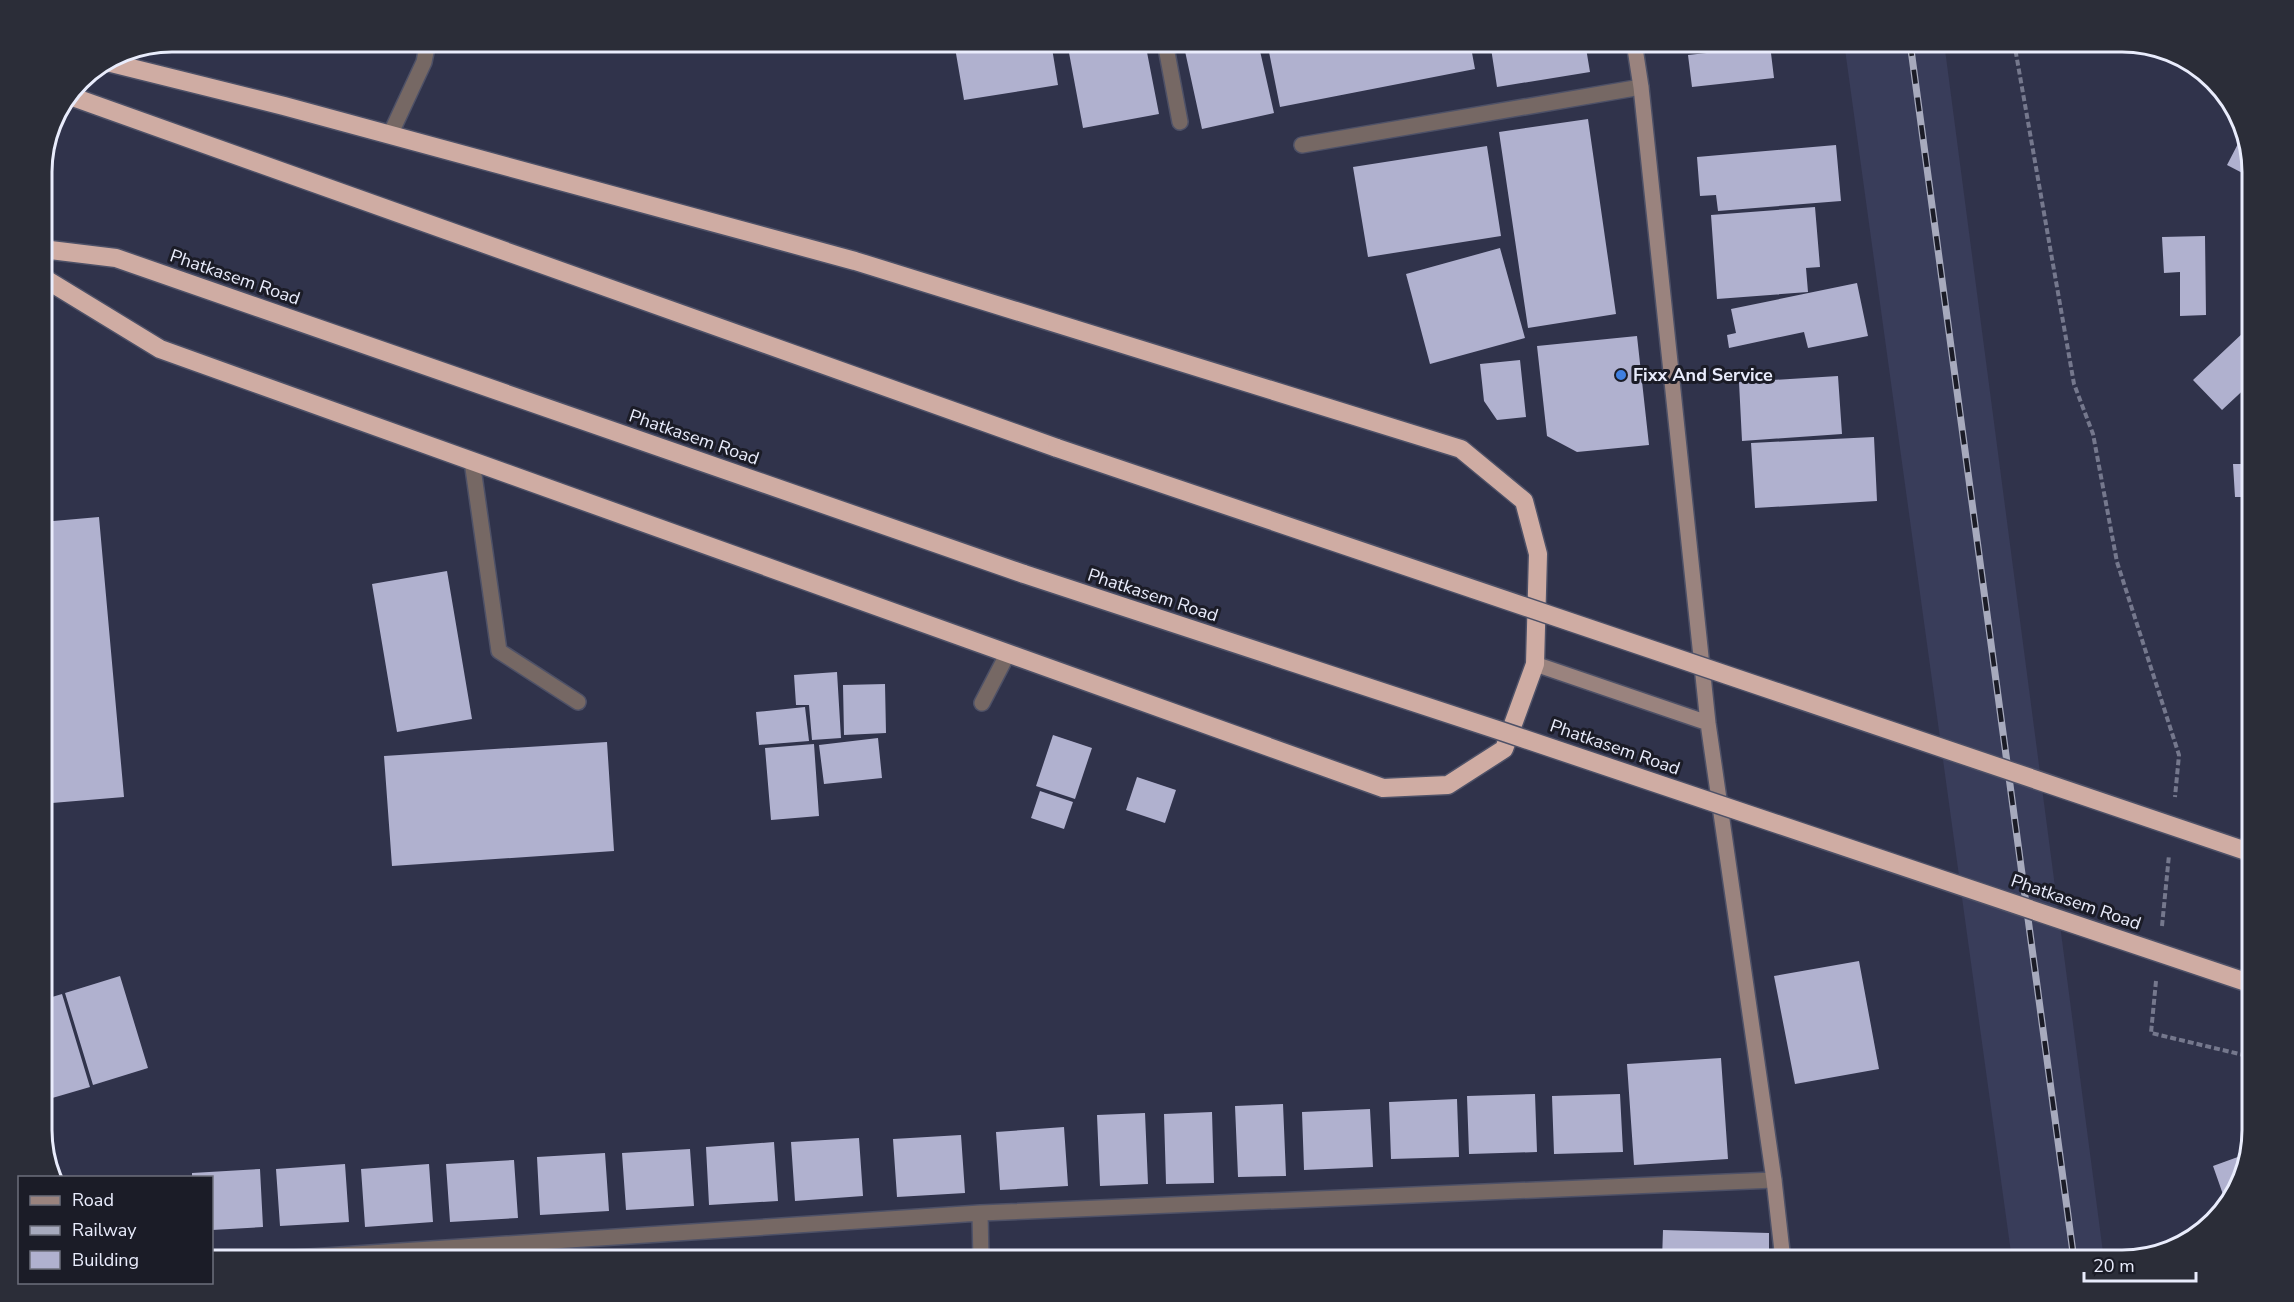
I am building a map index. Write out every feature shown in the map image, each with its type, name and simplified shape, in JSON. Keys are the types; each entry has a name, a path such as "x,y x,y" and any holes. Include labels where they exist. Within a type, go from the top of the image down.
{"highway":[{"path":"53,284 160,349 1383,788 1448,785 1504,749 1535,664 1539,554 1524,501 1461,449 855,261 285,106 120,65"},
{"path":"78,99 1057,448 2242,850"},
{"name":"Phatkasem Road","path":"53,250 116,258 1024,574 1504,732 2242,981"}],"street":[{"path":"390,135 424,62 426,52"},
{"path":"1167,52 1180,122"},
{"path":"1636,52 1708,723 1774,1180 1782,1250"},
{"path":"1302,145 1641,87"},
{"path":"472,461 499,651 578,702"},
{"path":"982,703 1008,653"},
{"path":"1535,664 1708,723"},
{"path":"416,1250 980,1213 1774,1180"},
{"path":"980,1213 981,1250"}],"path":[{"path":"2016,52 2074,384 2093,434 2117,562"}],"shaded area":[{"path":"1845,52 1945,52 2103,1250 2011,1250"}],"building":[{"path":"956,52 1053,52 1058,85 964,100"},
{"path":"1069,52 1147,52 1159,114 1083,128"},
{"path":"1185,52 1260,52 1274,113 1202,129"},
{"path":"1269,52 1472,52 1475,69 1280,107"},
{"path":"1492,52 1587,52 1590,72 1497,87"},
{"path":"1716,52 1771,52 1774,78 1692,87 1688,55"},
{"path":"1588,119 1616,314 1528,328 1499,132"},
{"path":"2238,144 2241,172 2227,165"},
{"path":"1836,145 1841,201 1718,211 1716,195 1700,196 1697,157"},
{"path":"1487,146 1501,236 1368,257 1353,167"},
{"path":"1815,207 1820,267 1806,268 1808,292 1717,299 1711,215"},
{"path":"2205,236 2206,315 2180,316 2180,272 2164,273 2162,237"},
{"path":"1500,248 1525,338 1430,364 1406,274"},
{"path":"1857,283 1868,336 1808,348 1804,332 1729,348 1727,335 1736,333 1731,309"},
{"path":"2241,335 2241,392 2222,410 2193,380"},
{"path":"1637,336 1649,445 1577,452 1547,436 1537,346"},
{"path":"1520,360 1526,417 1497,420 1484,401 1480,364"},
{"path":"1838,376 1842,434 1742,441 1739,382"},
{"path":"1874,437 1877,501 1755,508 1751,443"},
{"path":"2233,464 2241,464 2241,497 2235,497"},
{"path":"99,517 124,797 53,803 53,521"},
{"path":"447,571 472,719 397,732 372,584"},
{"path":"837,672 841,738 812,740 809,705 796,705 794,675"},
{"path":"885,684 886,733 844,735 843,685"},
{"path":"805,707 809,741 759,745 756,712"},
{"path":"1053,735 1092,748 1075,799 1036,786"},
{"path":"878,738 882,778 824,784 819,745"},
{"path":"607,742 614,851 392,866 384,756"},
{"path":"814,744 819,816 771,820 765,748"},
{"path":"1137,777 1176,790 1165,823 1126,810"},
{"path":"1040,791 1073,802 1064,829 1031,818"},
{"path":"1859,961 1879,1069 1795,1084 1774,976"},
{"path":"120,976 148,1068 93,1085 65,993"},
{"path":"62,994 90,1087 53,1098 53,997"},
{"path":"1721,1058 1728,1159 1634,1165 1627,1064"},
{"path":"1535,1094 1537,1152 1469,1154 1467,1096"},
{"path":"1620,1094 1623,1152 1554,1154 1552,1096"},
{"path":"1457,1099 1459,1157 1391,1159 1389,1102"},
{"path":"1283,1104 1286,1176 1238,1177 1235,1106"},
{"path":"1370,1109 1373,1167 1304,1170 1302,1112"},
{"path":"1212,1112 1214,1183 1166,1184 1164,1114"},
{"path":"1145,1113 1148,1184 1100,1186 1097,1115"},
{"path":"1064,1127 1068,1186 1000,1190 996,1132"},
{"path":"961,1135 965,1193 897,1197 893,1139"},
{"path":"859,1138 863,1196 795,1201 791,1142"},
{"path":"774,1142 778,1201 709,1205 706,1147"},
{"path":"690,1149 694,1206 626,1210 622,1153"},
{"path":"605,1153 609,1211 540,1215 537,1157"},
{"path":"2238,1157 2232,1176 2223,1194 2213,1166"},
{"path":"514,1160 518,1218 450,1222 446,1164"},
{"path":"345,1164 349,1222 280,1226 276,1169"},
{"path":"429,1164 433,1222 365,1227 361,1169"},
{"path":"260,1169 263,1227 213,1230 213,1176 192,1176 192,1173"},
{"path":"1663,1230 1769,1233 1769,1250 1662,1250"}],"railway":[{"path":"1911,52 2073,1250"}],"place":[{"name":"Fixx And Service","path":"1621,375"}]}
